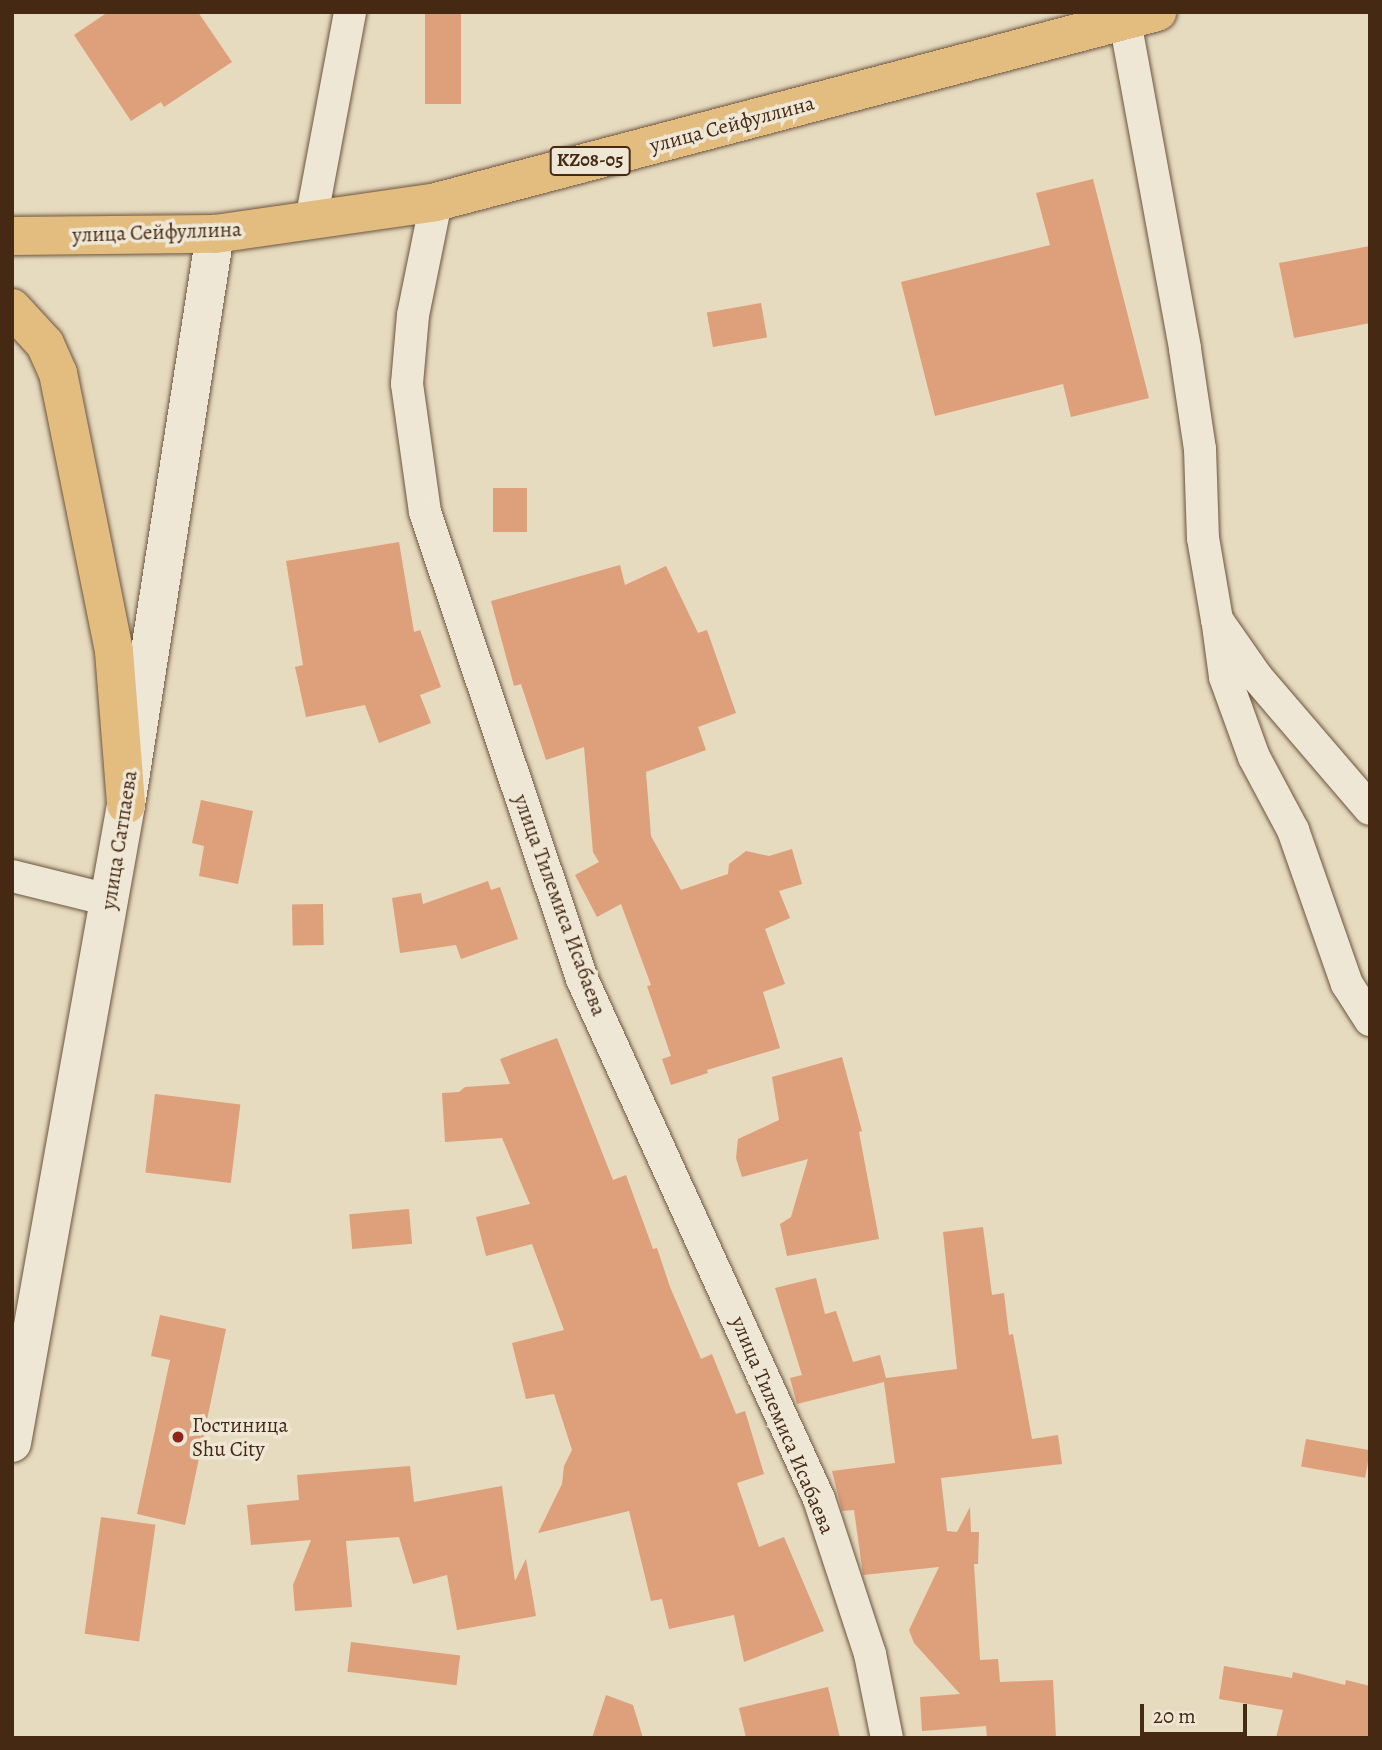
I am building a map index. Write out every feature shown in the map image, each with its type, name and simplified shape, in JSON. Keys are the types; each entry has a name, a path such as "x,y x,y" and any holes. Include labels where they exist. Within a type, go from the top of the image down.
{"main road":[{"name":"улица Сейфуллина","path":"12,236 215,234 436,202 1074,23 1141,16"},
{"path":"12,308 46,344 58,373 114,651 126,805"}],"street":[{"path":"311,221 350,12"},
{"path":"1141,16 1200,449 1203,538 1225,677 1254,757 1293,830 1347,984 1370,1020"},
{"name":"улица Тилемиса Исабаева","path":"436,202 413,314 407,384 425,512 582,979 819,1499 870,1654 887,1738"},
{"name":"улица Сатпаева","path":"12,1443 126,805 215,234"},
{"path":"1217,620 1256,676 1370,808"},
{"path":"12,876 109,900"}],"building":[{"path":"108,12 198,12 232,62 164,107 161,102 131,121 74,35"},
{"path":"425,12 461,12 461,104 425,104"},
{"path":"1093,179 1149,398 1071,417 1063,384 935,416 901,282 1050,245 1036,193"},
{"path":"1370,246 1370,323 1294,338 1279,263"},
{"path":"761,303 767,337 713,347 707,313"},
{"path":"493,488 527,488 527,532 493,532"},
{"path":"399,542 414,632 420,630 441,687 420,695 431,723 379,743 365,705 306,717 295,667 303,665 286,561"},
{"path":"620,565 625,585 666,566 698,633 707,630 736,713 698,727 706,750 646,772 651,836 681,890 728,874 729,864 746,851 769,856 792,849 802,884 779,891 790,918 765,929 785,984 763,992 780,1048 707,1070 708,1073 671,1085 662,1059 671,1056 647,986 651,985 621,904 597,917 575,875 599,862 593,852 584,747 546,760 521,684 514,686 491,601"},
{"path":"201,800 253,811 238,884 199,876 204,846 192,843"},
{"path":"488,881 491,890 500,887 518,939 461,959 456,945 400,953 392,898 421,893 423,904"},
{"path":"323,904 324,945 293,946 292,905"},
{"path":"557,1038 613,1180 626,1175 653,1249 657,1248 670,1287 701,1359 712,1354 736,1414 745,1411 764,1474 737,1483 759,1547 784,1537 824,1631 744,1662 734,1615 669,1629 662,1599 651,1601 629,1511 538,1533 562,1484 564,1466 572,1450 554,1394 526,1399 512,1343 564,1330 532,1244 486,1256 476,1217 530,1204 502,1138 445,1142 442,1093 459,1092 465,1087 510,1084 500,1059"},
{"path":"842,1057 862,1131 859,1132 879,1239 787,1256 780,1224 791,1217 808,1159 742,1177 736,1158 738,1139 779,1120 772,1077"},
{"path":"155,1094 240,1104 231,1183 145,1172"},
{"path":"409,1209 412,1244 352,1249 349,1214"},
{"path":"983,1227 992,1295 1004,1293 1009,1335 1013,1334 1032,1439 1058,1435 1062,1464 941,1478 947,1531 957,1532 970,1507 971,1532 979,1532 978,1564 974,1564 980,1660 998,1659 1000,1682 1053,1680 1056,1738 987,1738 986,1726 922,1731 920,1697 960,1694 914,1643 909,1630 939,1567 863,1575 854,1510 842,1511 832,1471 895,1463 884,1382 797,1404 790,1378 802,1375 775,1288 816,1278 825,1314 836,1311 853,1362 880,1355 886,1378 957,1369 943,1232"},
{"name":"Гостиница Shu City","path":"160,1315 226,1329 185,1525 137,1514 170,1360 151,1356"},
{"path":"1306,1439 1370,1450 1365,1478 1301,1467"},
{"path":"410,1466 414,1502 502,1486 515,1581 526,1559 536,1616 457,1630 447,1575 413,1584 399,1537 346,1541 352,1607 295,1611 293,1585 311,1540 251,1545 247,1505 299,1500 297,1475"},
{"path":"101,1517 155,1525 139,1642 85,1634"},
{"path":"351,1642 460,1655 457,1685 347,1672"},
{"path":"1224,1666 1292,1678 1293,1672 1345,1685 1346,1680 1370,1686 1370,1738 1276,1738 1283,1710 1219,1699"},
{"path":"828,1687 840,1738 746,1738 739,1708"},
{"path":"606,1695 633,1705 643,1738 592,1738"}],"place":[{"name":"Гостиница Shu City","path":"178,1437"}]}
